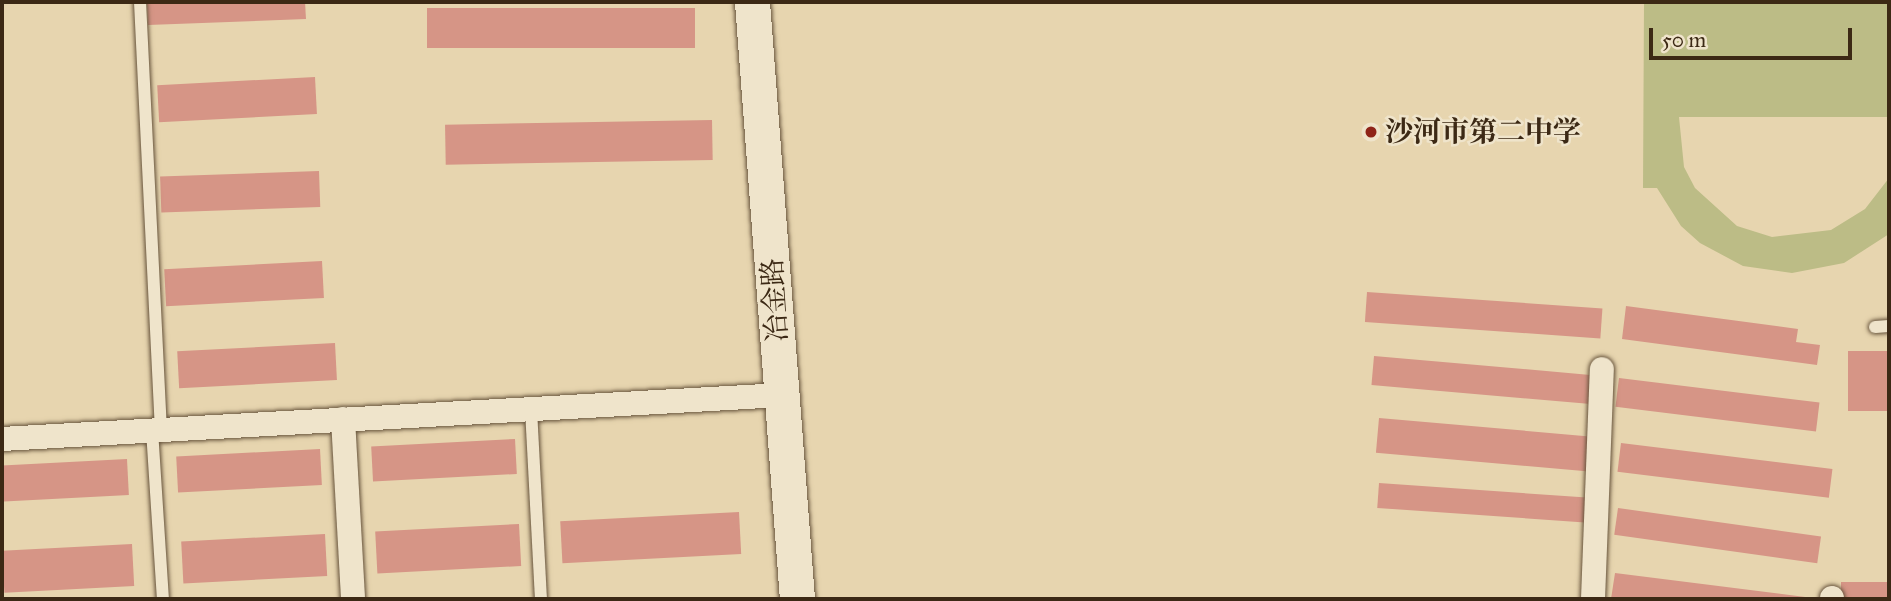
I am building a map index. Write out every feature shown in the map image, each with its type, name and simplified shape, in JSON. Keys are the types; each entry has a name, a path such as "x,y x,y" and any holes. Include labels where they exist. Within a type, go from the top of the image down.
{"street":[{"name":"冶金路","path":"752,2 797,599"},
{"path":"1593,599 1602,369"},
{"path":"2,439 782,395"},
{"path":"343,419 353,599"}],"lane":[{"path":"140,2 163,599"},
{"path":"1875,327 1889,326"},
{"path":"531,409 541,599"}],"green space":[{"path":"1644,2 1889,2 1889,117 1679,117 1684,167 1695,188 1737,226 1772,237 1831,230 1865,209 1889,178 1889,234 1844,263 1792,273 1743,266 1700,243 1681,226 1657,188 1643,188"}],"building":[{"path":"147,2 305,2 306,19 148,25"},
{"path":"427,8 695,8 695,48 427,48"},
{"path":"315,77 317,114 159,122 157,85"},
{"path":"712,120 713,160 446,165 445,125"},
{"path":"319,171 320,207 161,213 160,177"},
{"path":"322,261 324,298 166,306 164,269"},
{"path":"1367,292 1602,308 1600,338 1365,322"},
{"path":"1626,306 1798,329 1796,342 1820,345 1817,365 1622,339"},
{"path":"335,343 337,380 179,388 177,351"},
{"path":"1848,351 1889,351 1889,411 1848,411"},
{"path":"1374,356 1593,375 1591,404 1371,385"},
{"path":"1619,378 1819,403 1816,431 1615,407"},
{"path":"1379,418 1592,437 1589,472 1376,453"},
{"path":"515,439 517,474 373,481 371,447"},
{"path":"1621,443 1832,469 1829,498 1617,472"},
{"path":"320,449 322,485 178,492 176,457"},
{"path":"127,459 129,495 4,501 2,466"},
{"path":"1379,483 1586,498 1585,522 1377,508"},
{"path":"1618,508 1821,537 1817,563 1614,535"},
{"path":"739,512 741,554 562,563 560,521"},
{"path":"519,524 521,566 377,573 375,532"},
{"path":"325,534 327,576 183,583 181,542"},
{"path":"132,544 134,586 4,593 2,551"},
{"path":"1615,573 1813,598 1813,599 1611,599"},
{"path":"1841,582 1889,582 1889,599 1841,599"}],"place":[{"name":"沙河市第二中学","path":"1371,132"}]}
